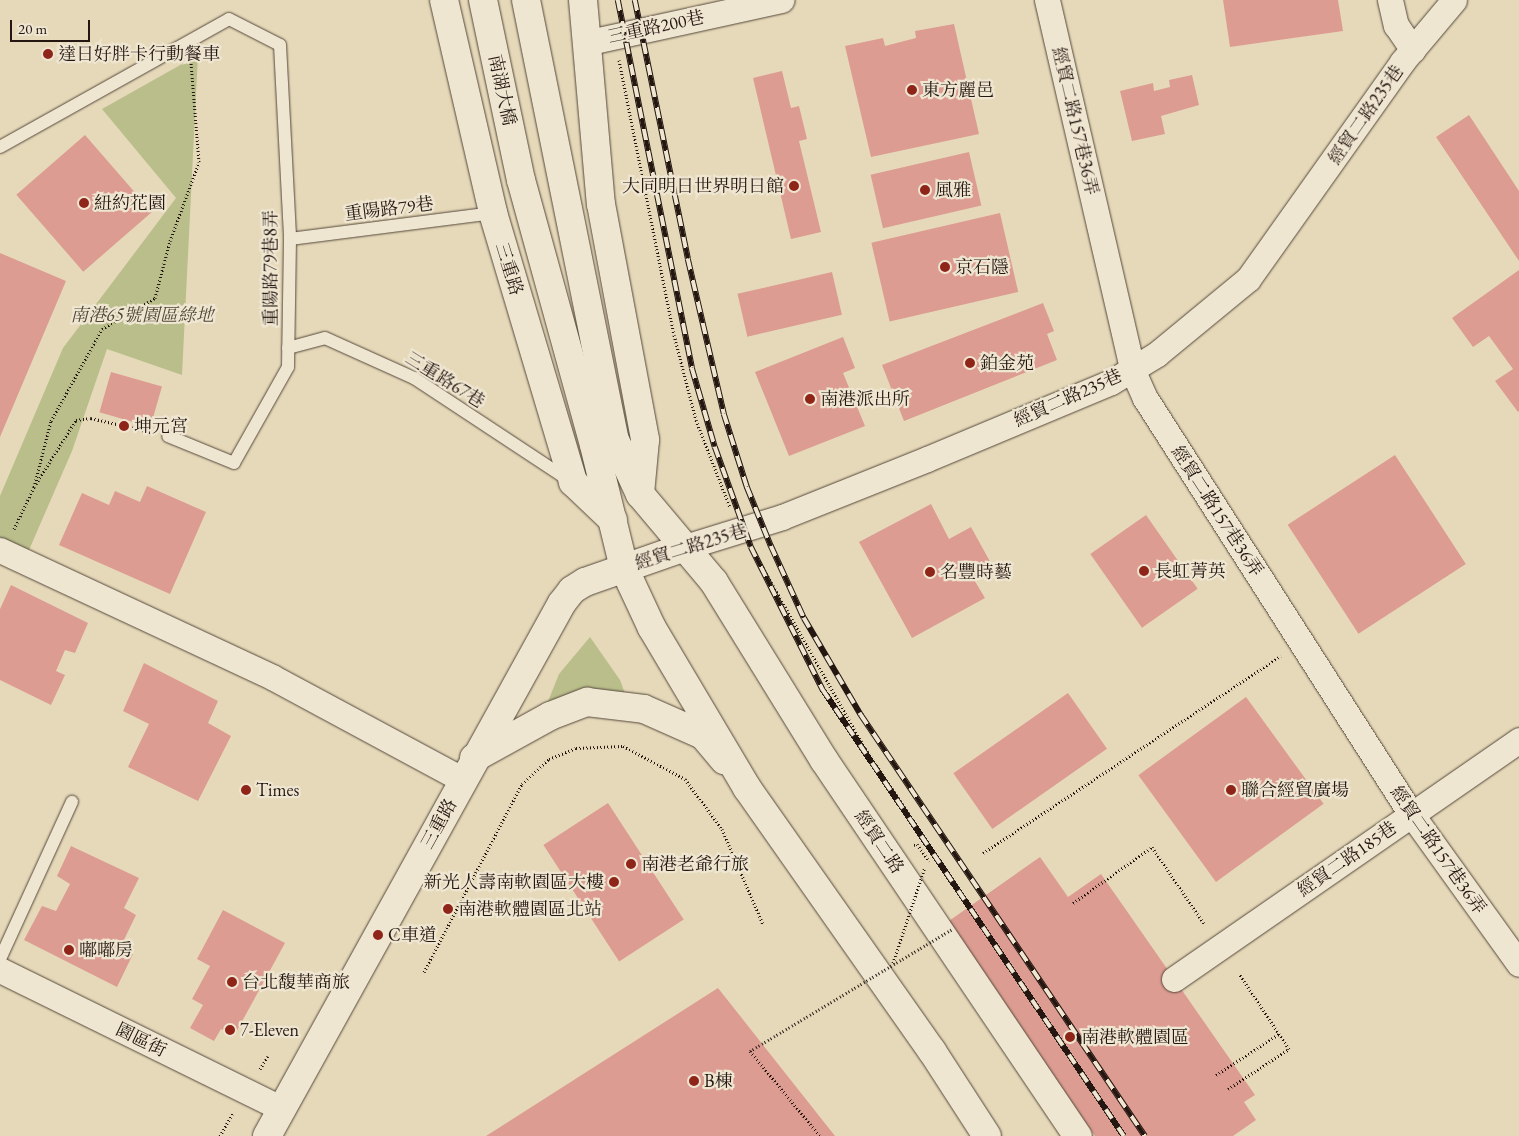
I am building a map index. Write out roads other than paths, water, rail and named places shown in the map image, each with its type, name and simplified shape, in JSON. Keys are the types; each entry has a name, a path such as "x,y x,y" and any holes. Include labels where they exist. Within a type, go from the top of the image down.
{"main road":[{"name":"三重路","path":"444,0 493,213 573,482 612,520"},
{"name":"南湖大橋","path":"483,0 521,180 624,568"},
{"name":"經貿二路","path":"526,0 562,171 614,438 640,494 682,548 714,582 824,760 1042,1072 1078,1136"},
{"path":"583,0 601,39 601,204 645,440 640,494"},
{"name":"經貿二路235巷","path":"624,568 682,548"},
{"name":"三重路","path":"267,1136 469,769 572,590 585,582 624,568"},
{"path":"624,568 652,628 747,788 932,1051 987,1136"},
{"path":"469,769 550,716 586,702 644,709 703,735 747,788"}],"street":[{"name":"三重路200巷","path":"601,39 781,0"},
{"name":"經貿二路157巷36弄","path":"1047,0 1132,369 1145,398 1412,815 1519,964"},
{"path":"1390,0 1396,25 1413,50"},
{"name":"經貿二路235巷","path":"682,548 739,532 937,455 1111,382 1157,354 1248,279 1413,50 1454,0"},
{"path":"1,550 469,769"},
{"name":"經貿二路185巷","path":"1174,979 1519,740"},
{"name":"園區街","path":"0,970 282,1109"}],"lane":[{"name":"重陽路79巷8弄","path":"0,147 229,19 280,45 290,239 288,367 234,462 168,436"},
{"name":"重陽路79巷","path":"290,239 493,213"},
{"name":"三重路67巷","path":"288,348 325,338 414,378 573,482"},
{"path":"0,959 72,802"}],"railway":[{"path":"618,0 692,368 715,447 751,547 823,690 1124,1136"},
{"path":"635,0 688,259 724,414 747,487 771,546 804,618 861,715 1145,1136"}],"place":[{"name":"達日好胖卡行動餐車","path":"48,54"},
{"name":"東方麗邑","path":"912,90"},
{"name":"大同明日世界明日館","path":"794,186"},
{"name":"風雅","path":"925,190"},
{"name":"紐約花園","path":"84,203"},
{"name":"京石隱","path":"945,267"},
{"name":"鉑金苑","path":"970,363"},
{"name":"南港派出所","path":"810,399"},
{"name":"坤元宮","path":"124,426"},
{"name":"長虹菁英","path":"1144,571"},
{"name":"名豐時藝","path":"930,572"},
{"name":"Times","path":"246,790"},
{"name":"聯合經貿廣場","path":"1231,790"},
{"name":"南港老爺行旅","path":"631,864"},
{"name":"新光人壽南軟園區大樓","path":"614,882"},
{"name":"南港軟體園區北站","path":"448,909"},
{"name":"C車道","path":"378,935"},
{"name":"嘟嘟房","path":"69,950"},
{"name":"台北馥華商旅","path":"232,982"},
{"name":"7-Eleven","path":"230,1030"},
{"name":"南港軟體園區","path":"1070,1037"},
{"name":"B棟","path":"694,1081"}],"park label":[{"name":"南港65號園區綠地","path":"142,315"}]}
